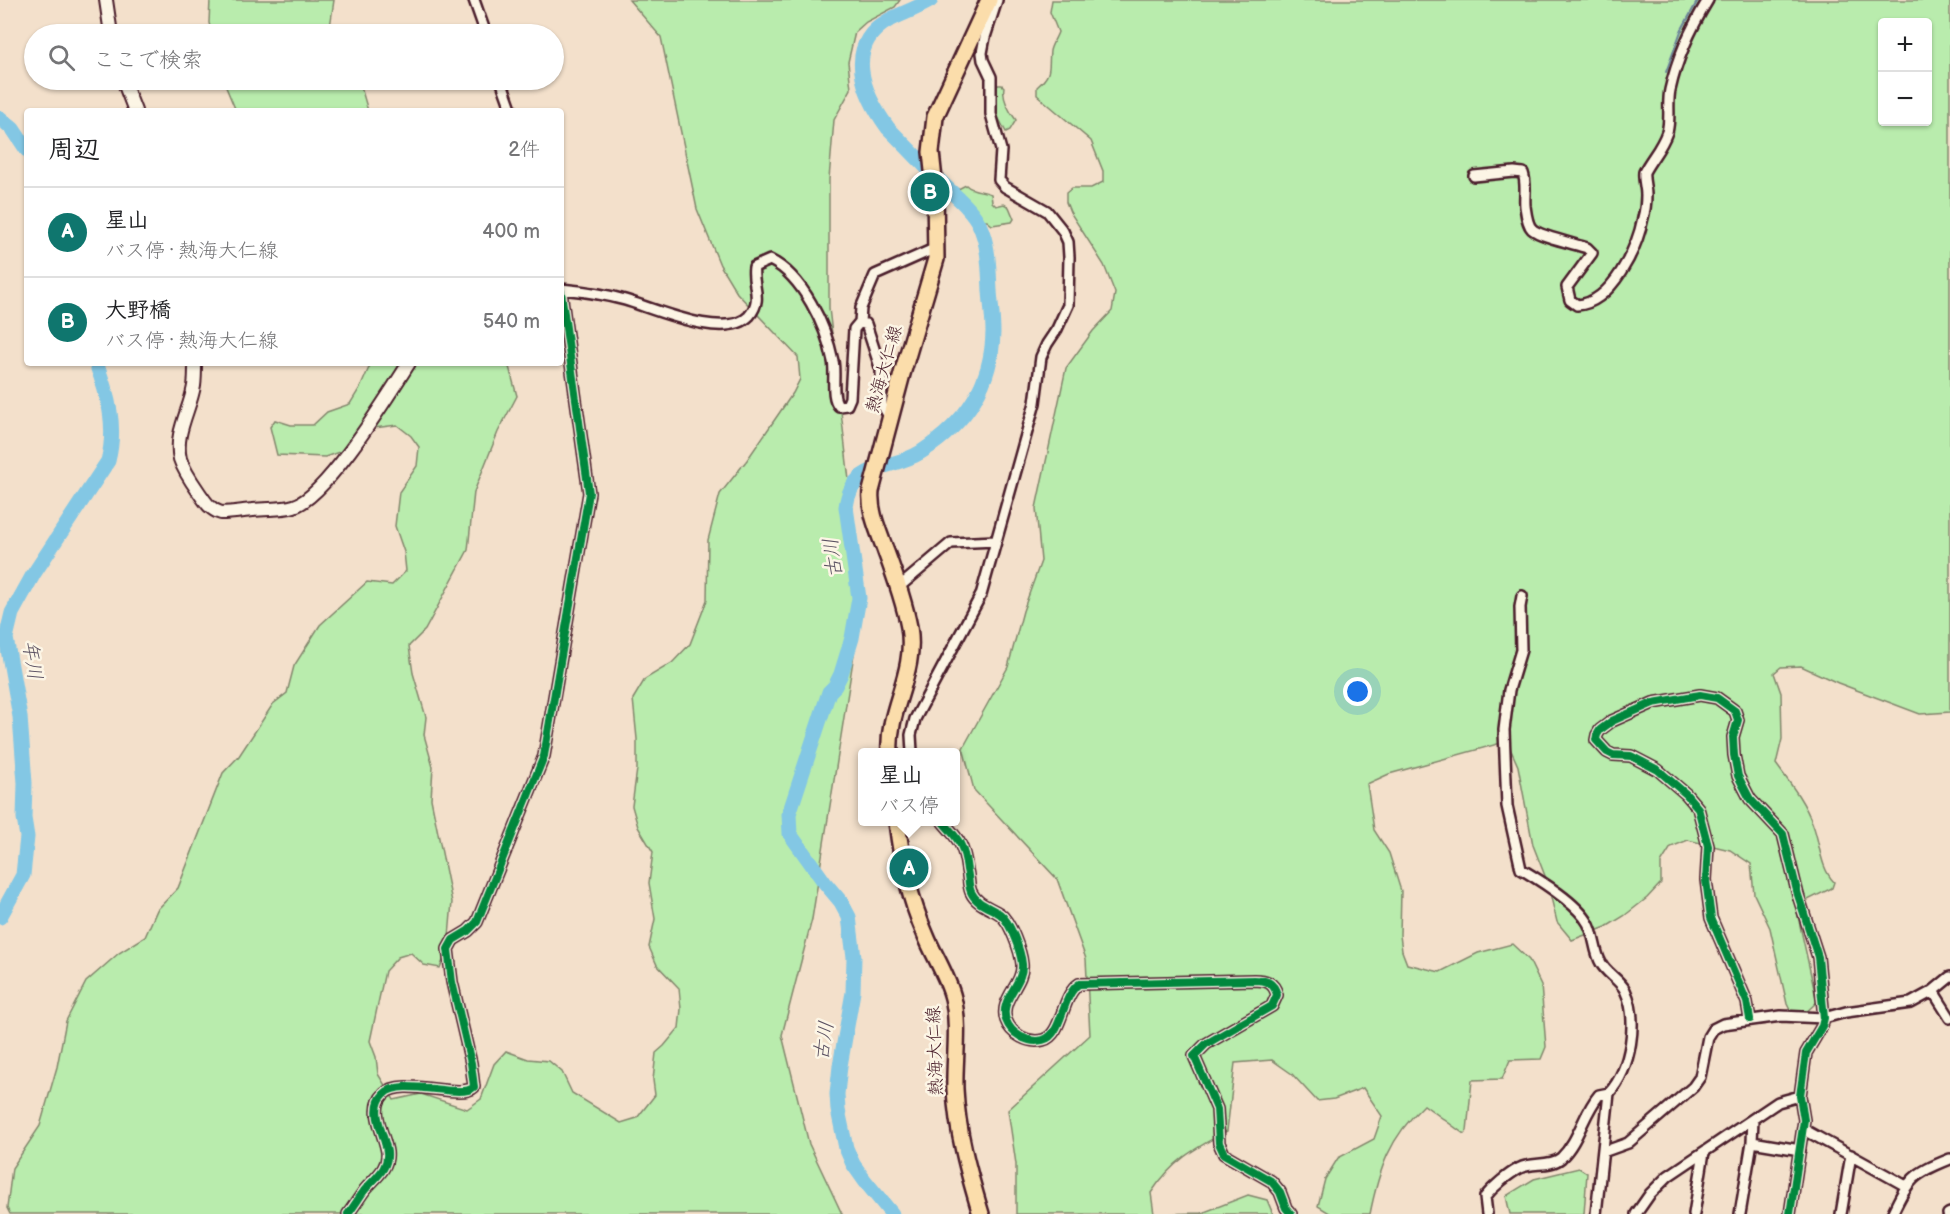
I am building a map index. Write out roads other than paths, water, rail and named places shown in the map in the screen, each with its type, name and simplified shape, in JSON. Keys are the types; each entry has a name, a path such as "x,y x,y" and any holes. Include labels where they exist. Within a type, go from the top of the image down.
{"main road":[{"name":"熱海大仁線","path":"890,748 892,727 907,675 909,627 899,586 872,509 871,491 932,276 936,248 932,161 935,117 989,0"},
{"name":"熱海大仁線","path":"898,826 907,887 953,998 955,1091 958,1117 981,1214"}],"street":[{"path":"106,0 110,24"},
{"path":"474,0 482,24"},
{"path":"911,748 912,727 978,604 1035,403 1041,357 1064,317 1068,304 1070,278 1068,242 1058,222 1047,211 1005,187 999,180 1001,150 991,114 991,77 982,53 997,0"},
{"path":"1474,176 1523,173 1526,182 1525,205 1532,228 1540,234 1587,248 1592,254 1567,287 1570,300 1577,305 1597,298 1620,276 1641,229 1646,194 1644,172 1658,153 1664,140 1668,128 1669,93 1672,81 1686,40 1708,0"},
{"path":"127,90 134,108"},
{"path":"505,90 511,108"},
{"path":"564,290 624,300 707,324 736,323 748,317 754,307 758,294 753,274 754,267 770,260 790,274 822,323 833,362 834,400 838,406 847,405 850,398 854,329 860,322 861,308 875,275 936,248"},
{"path":"348,1214 381,1173 386,1161 387,1152 378,1112 380,1098 386,1091 398,1088 422,1088 467,1092 474,1087 471,1063 452,982 448,949 453,940 477,922 544,756 589,493 564,312"},
{"path":"860,322 866,324 872,339 881,370 882,405 890,418"},
{"path":"195,366 194,386 178,446 180,458 190,480 207,505 213,511 221,513 296,506 320,490 407,366"},
{"path":"899,586 951,543 996,542"},
{"path":"1522,596 1521,650 1509,690 1504,730 1507,806 1521,869 1552,888 1582,915 1588,924 1601,963 1624,987 1631,1005 1630,1055 1610,1094 1596,1214"},
{"path":"1750,1019 1747,1002 1711,918 1706,880 1708,846 1698,808 1686,794 1658,770 1631,756 1613,755 1596,740 1600,730 1612,721 1653,703 1700,695 1718,698 1735,711 1738,720 1733,737 1738,776 1750,799 1783,834 1798,895 1818,957 1824,1018 1822,1026 1806,1053 1800,1096 1804,1120 1790,1214"},
{"path":"947,826 960,841 973,896 982,905 1001,915 1020,952 1021,975 1008,999 1005,1015 1009,1026 1026,1040 1042,1041 1053,1034 1072,990 1079,984 1254,980 1269,981 1273,985 1277,995 1272,1006 1264,1013 1206,1044 1194,1056 1217,1109 1218,1143 1224,1154 1271,1181 1281,1192 1286,1208 1291,1214"},
{"path":"1603,1152 1629,1143 1693,1088 1700,1077 1708,1037 1713,1029 1722,1024 1781,1016 1824,1018 1846,1012 1911,1003 1933,991 1950,977"},
{"path":"1933,991 1950,1018"},
{"path":"1487,1214 1485,1197 1490,1190 1520,1168 1554,1162 1562,1157 1580,1131 1590,1105 1599,1095 1610,1094"},
{"path":"1637,1213 1650,1194 1668,1176 1778,1102 1800,1096"},
{"path":"1740,1214 1752,1142 1753,1119"},
{"path":"1803,1129 1906,1186"},
{"path":"1752,1142 1800,1150"},
{"path":"1694,1214 1704,1152"},
{"path":"1841,1214 1851,1155"},
{"path":"1892,1214 1906,1186 1916,1174 1950,1159"}],"waterway":[{"name":"古川","path":"892,1214 853,1164 846,1148 838,1110 840,1066 853,992 854,957 849,917 841,902 790,834 789,814 829,692 841,674 852,638 859,598 846,507 850,492 864,474 921,452 951,429 973,402 988,370 993,327 987,249 979,224 967,207 888,128 871,100 862,71 862,57 866,43 875,31 889,20 931,0"},
{"path":"1666,72 1681,31 1698,0"},
{"name":"年川","path":"0,118 13,129 24,146"},
{"name":"年川","path":"0,917 23,875 27,837 24,818 25,783 20,717 6,638 12,613 33,575 108,461 112,435 110,411 97,366"}],"place":[{"name":"大野橋","path":"930,192"},
{"name":"星山","path":"909,868"}]}
